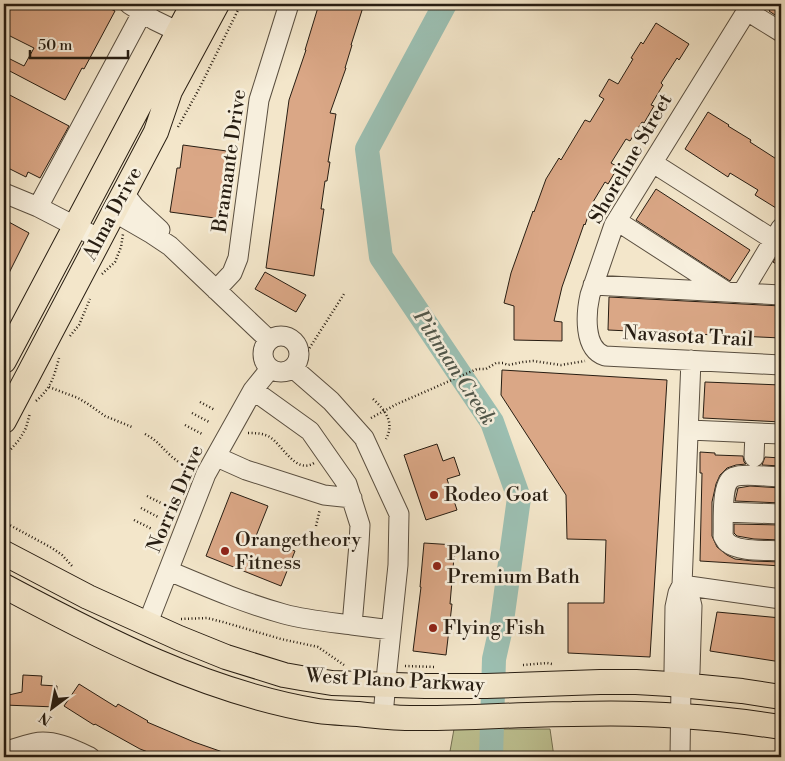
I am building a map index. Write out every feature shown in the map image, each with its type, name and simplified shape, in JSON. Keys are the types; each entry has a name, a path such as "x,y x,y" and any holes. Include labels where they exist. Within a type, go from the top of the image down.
{"main road":[{"name":"Alma Drive","path":"4,421 100,239 121,211 156,132 187,36 193,4"},
{"name":"Alma Drive","path":"4,362 104,171 187,36 217,4"},
{"path":"104,171 111,208 121,211"},
{"name":"West Plano Parkway","path":"4,553 88,597 148,625 226,657 284,675 332,683 386,677 425,686 636,682 742,691 781,697"},
{"name":"West Plano Parkway","path":"5,591 135,652 196,677 254,697 320,711 408,718 598,713 680,715 781,727"},
{"path":"135,652 148,625"}],"street":[{"name":"Bramante Drive","path":"216,290 236,267 259,100 289,4"},
{"path":"749,7 781,32"},
{"name":"Shoreline Street","path":"590,355 586,320 587,307 612,231 749,7"},
{"path":"38,207 136,8 154,20 187,36"},
{"path":"653,163 778,234 735,293"},
{"path":"4,193 38,207 100,239"},
{"path":"121,211 170,246 269,340"},
{"path":"617,221 735,293"},
{"path":"593,285 781,295"},
{"path":"281,336 293,340 299,351 296,363 288,371 282,373 270,370 263,361 262,355 265,344 275,337 281,336"},
{"name":"Navasota Trail","path":"590,355 781,364"},
{"path":"680,757 681,685 674,671 675,607 692,545 694,491 689,430 691,360"},
{"path":"296,363 364,438 399,514 398,565 383,716"},
{"name":"Norris Drive","path":"148,625 206,474 253,390 270,370"},
{"path":"253,390 310,431 347,484 360,525 352,625"},
{"path":"689,430 781,434"},
{"path":"754,457 755,433"},
{"path":"216,457 246,470 327,496 352,498"},
{"path":"781,477 740,476 732,478 727,483 723,536 726,542 740,549 781,550"},
{"path":"724,512 781,514"},
{"path":"169,571 236,599 275,611 321,621 391,630"},
{"path":"682,585 781,600"},
{"path":"4,752 36,742 53,742 90,757"}],"path":[{"path":"176,131 241,4"},
{"path":"781,82 778,92 781,101"},
{"path":"101,276 115,262 121,247 121,211"},
{"path":"296,363 307,352 344,294"},
{"path":"67,340 79,325 91,297"},
{"path":"371,418 384,410 477,369 486,369 496,363 503,363 508,366 533,361 561,366 590,355"},
{"path":"34,405 49,388 59,356"},
{"path":"49,388 78,398 105,416 132,427"},
{"path":"372,399 384,410 389,424 386,439"},
{"path":"200,402 215,410"},
{"path":"4,457 19,440 26,428 31,409"},
{"path":"192,414 209,422"},
{"path":"185,425 202,434"},
{"path":"248,433 272,438 295,462 300,464 312,465 318,460"},
{"path":"145,434 155,440 171,457 192,469"},
{"path":"147,496 165,505"},
{"path":"316,526 322,503"},
{"path":"141,508 158,517"},
{"path":"134,520 152,529"},
{"path":"4,522 52,548 78,571"},
{"path":"179,619 207,618 281,639 318,647 343,664 352,666"},
{"path":"386,677 401,666 442,667"}],"green space":[{"path":"454,729 550,729 554,757 449,757"}],"building":[{"path":"13,4 101,4 115,11 65,100 4,68 4,56 24,66 34,48 4,33 4,21"},
{"path":"319,4 364,4 346,68 330,113 336,114 328,162 330,162 327,181 325,181 321,209 324,209 314,276 266,268 289,100"},
{"path":"773,4 781,4 781,19 769,11"},
{"path":"656,23 689,44 679,60 677,58 661,83 663,85 651,105 654,106 644,123 642,122 630,141 626,139 611,163 618,167 608,184 605,182 593,202 562,287 554,321 562,322 562,341 514,340 514,306 504,303 511,273 546,179 559,158 561,160 585,120 590,122 604,99 599,96 609,79 618,84 633,59 631,58 641,42 643,44"},
{"path":"4,92 69,126 40,178 28,172 26,177 4,166"},
{"path":"708,112 781,162 781,200 776,208 755,195 758,190 730,173 728,177 685,149"},
{"path":"183,145 234,152 232,172 229,171 222,219 170,212 177,168 180,168"},
{"path":"656,189 750,250 730,281 636,220"},
{"path":"7,221 29,233 4,283 4,229"},
{"path":"781,249 781,267 773,262"},
{"path":"265,272 306,295 296,312 255,289"},
{"path":"609,297 781,306 781,338 608,330"},
{"path":"502,370 667,380 650,657 568,653 568,603 604,603 606,540 567,539 566,495 501,395"},
{"path":"705,382 781,385 781,422 703,418"},
{"name":"Rodeo Goat","path":"437,444 443,461 454,457 460,475 447,479 457,510 426,520 404,455"},
{"path":"700,452 715,453 715,455 743,456 746,464 727,468 720,475 716,484 712,502 712,536 717,547 735,559 781,562 781,566 700,561 702,473 700,473"},
{"path":"765,457 781,458 781,466 762,465"},
{"path":"750,486 781,488 781,503 735,501 738,488"},
{"path":"231,492 268,506 256,536 295,551 281,586 206,556"},
{"path":"734,524 781,525 781,540 737,536 734,533"},
{"path":"424,543 455,545 450,604 452,604 446,655 413,651"},
{"path":"717,612 781,618 781,662 710,651"},
{"path":"23,675 42,676 41,685 57,686 56,707 4,705 4,696 22,692"},
{"path":"79,684 116,707 118,704 147,722 234,757 161,757 140,749 94,725 64,706"}],"waterway":[{"name":"Pittman Creek","path":"445,4 367,149 381,257 492,422 519,498 501,628 494,659 491,757"}],"place":[{"name":"Rodeo Goat","path":"434,495"},
{"name":"Orangetheory Fitness","path":"225,551"},
{"name":"Plano Premium Bath","path":"437,566"},
{"name":"Flying Fish","path":"433,628"}]}
